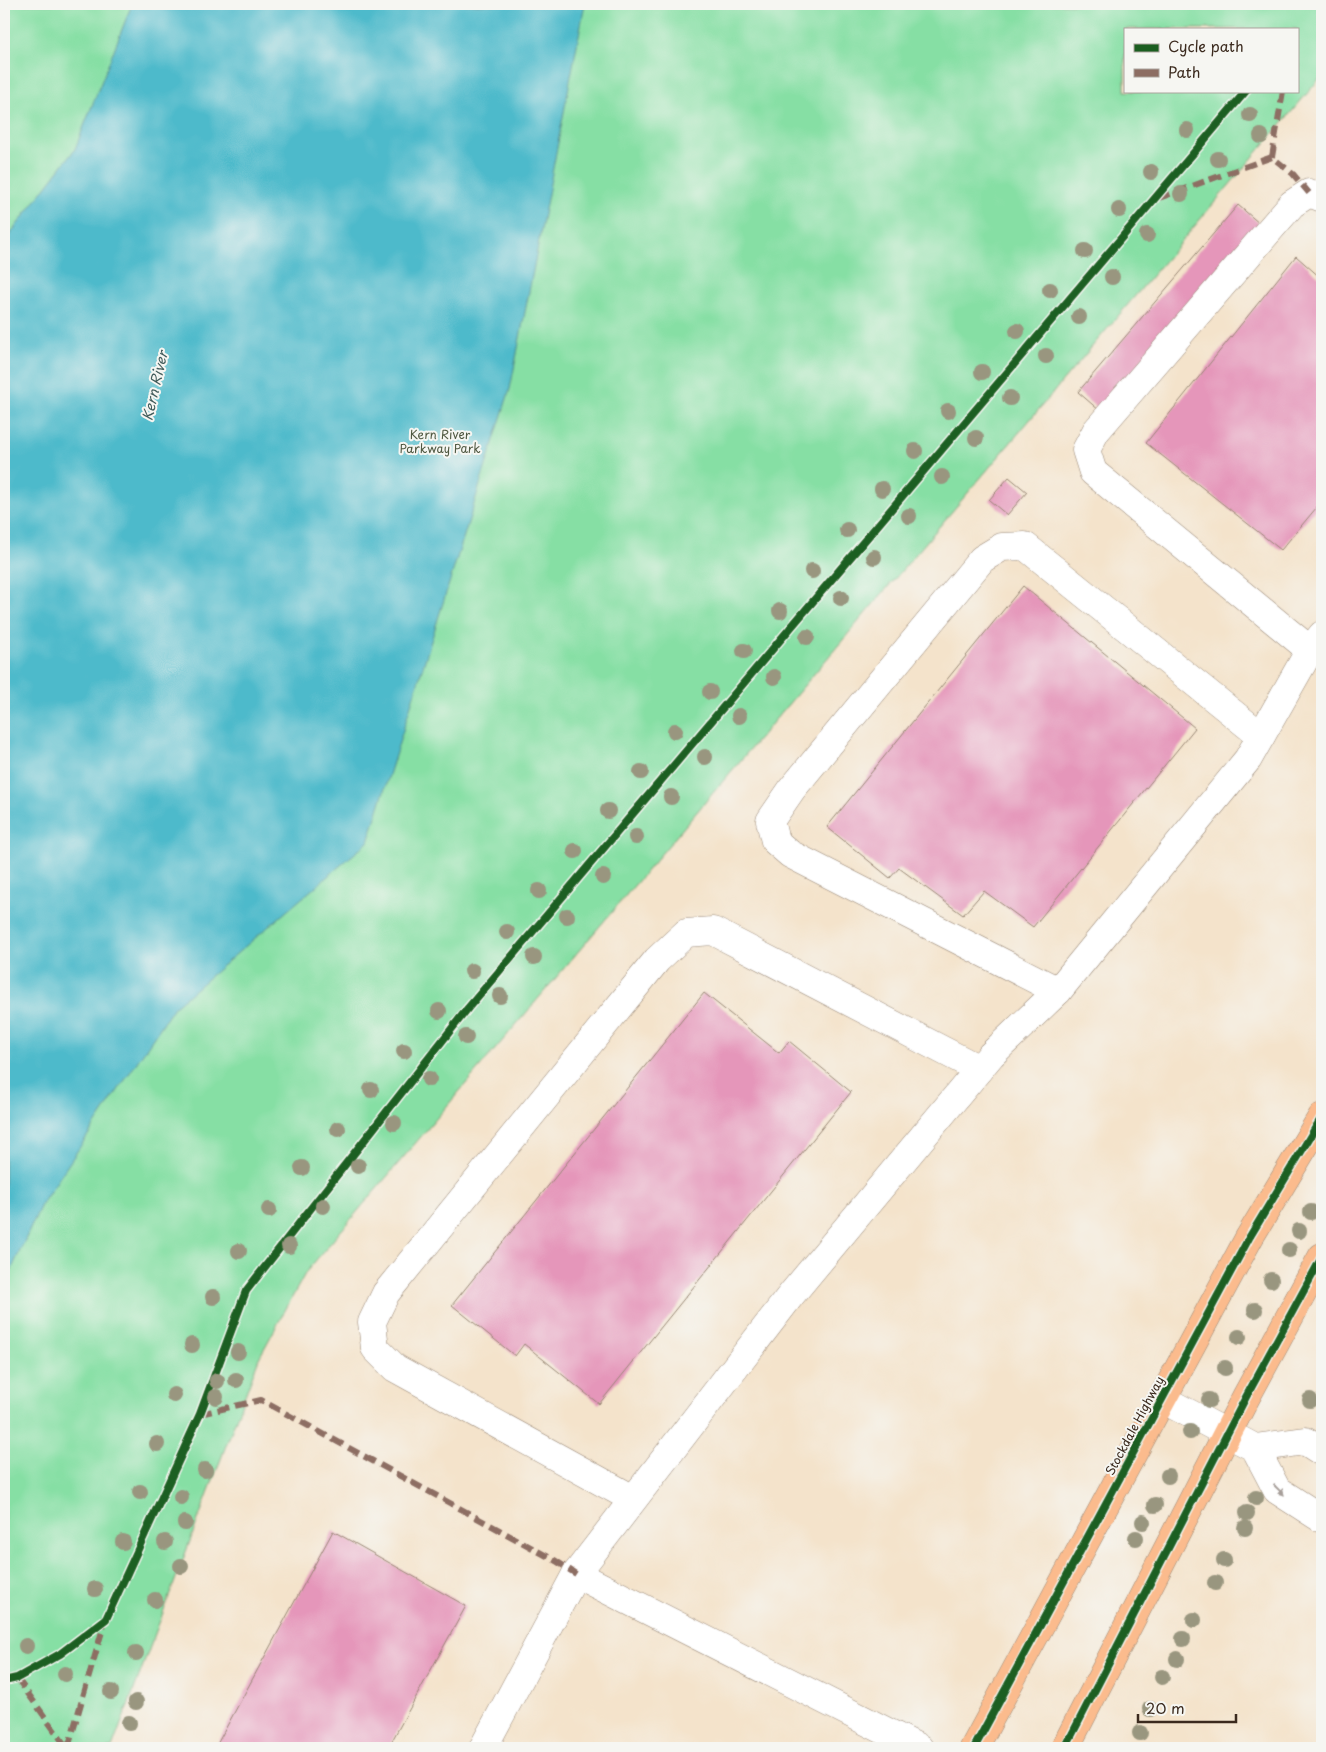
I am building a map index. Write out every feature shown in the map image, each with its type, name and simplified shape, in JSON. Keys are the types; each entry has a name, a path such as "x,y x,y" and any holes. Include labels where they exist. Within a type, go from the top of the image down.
{"main road":[{"name":"Stockdale Highway","path":"974,1748 1249,1238 1322,1117"},
{"path":"1065,1748 1227,1433 1322,1257"}],"lane":[{"path":"484,1748 576,1574 791,1295 991,1055 1058,991 1248,759 1316,643 1093,472 1086,450 1096,431 1292,204 1318,189"},
{"path":"1058,991 790,854 775,841 770,821 792,789 982,559 1002,547 1024,546 1261,736"},
{"path":"633,1499 395,1368 375,1348 372,1322 386,1293 658,960 686,933 713,931 979,1069"},
{"path":"1162,1399 1255,1448 1277,1490 1322,1519"},
{"path":"1255,1448 1305,1441 1322,1452"},
{"path":"576,1574 919,1748"}],"green space":[{"name":"Kern River Parkway Park","path":"4,4 1322,4 1322,76 306,1272 259,1358 112,1748 4,1748"}],"water":[{"name":"Kern River","path":"132,4 585,4 510,389 368,842 174,1007 41,1205 4,1286 4,242 75,149"}],"building":[{"path":"1238,205 1260,224 1100,411 1078,392"},
{"path":"1296,256 1322,279 1322,501 1281,550 1146,443"},
{"path":"1009,477 1027,492 1007,515 989,500"},
{"path":"1023,586 1195,728 1033,927 984,891 963,915 899,868 890,878 827,827"},
{"path":"704,993 779,1053 789,1041 851,1092 599,1404 524,1344 515,1356 452,1305"},
{"path":"333,1531 466,1606 388,1748 215,1748"}],"marked path":[{"path":"1272,157 1283,92"},
{"path":"1159,198 1272,157 1293,174 1309,193"},
{"path":"200,1414 261,1400 556,1561 576,1574"},
{"path":"68,1748 105,1621"},
{"path":"17,1678 67,1748"}],"cycle path":[{"path":"4,1681 17,1678 60,1654 106,1619 200,1414 246,1291 468,1008 1245,92"},
{"path":"974,1748 1249,1238 1322,1117"},
{"path":"1065,1748 1246,1397 1322,1257"}]}
